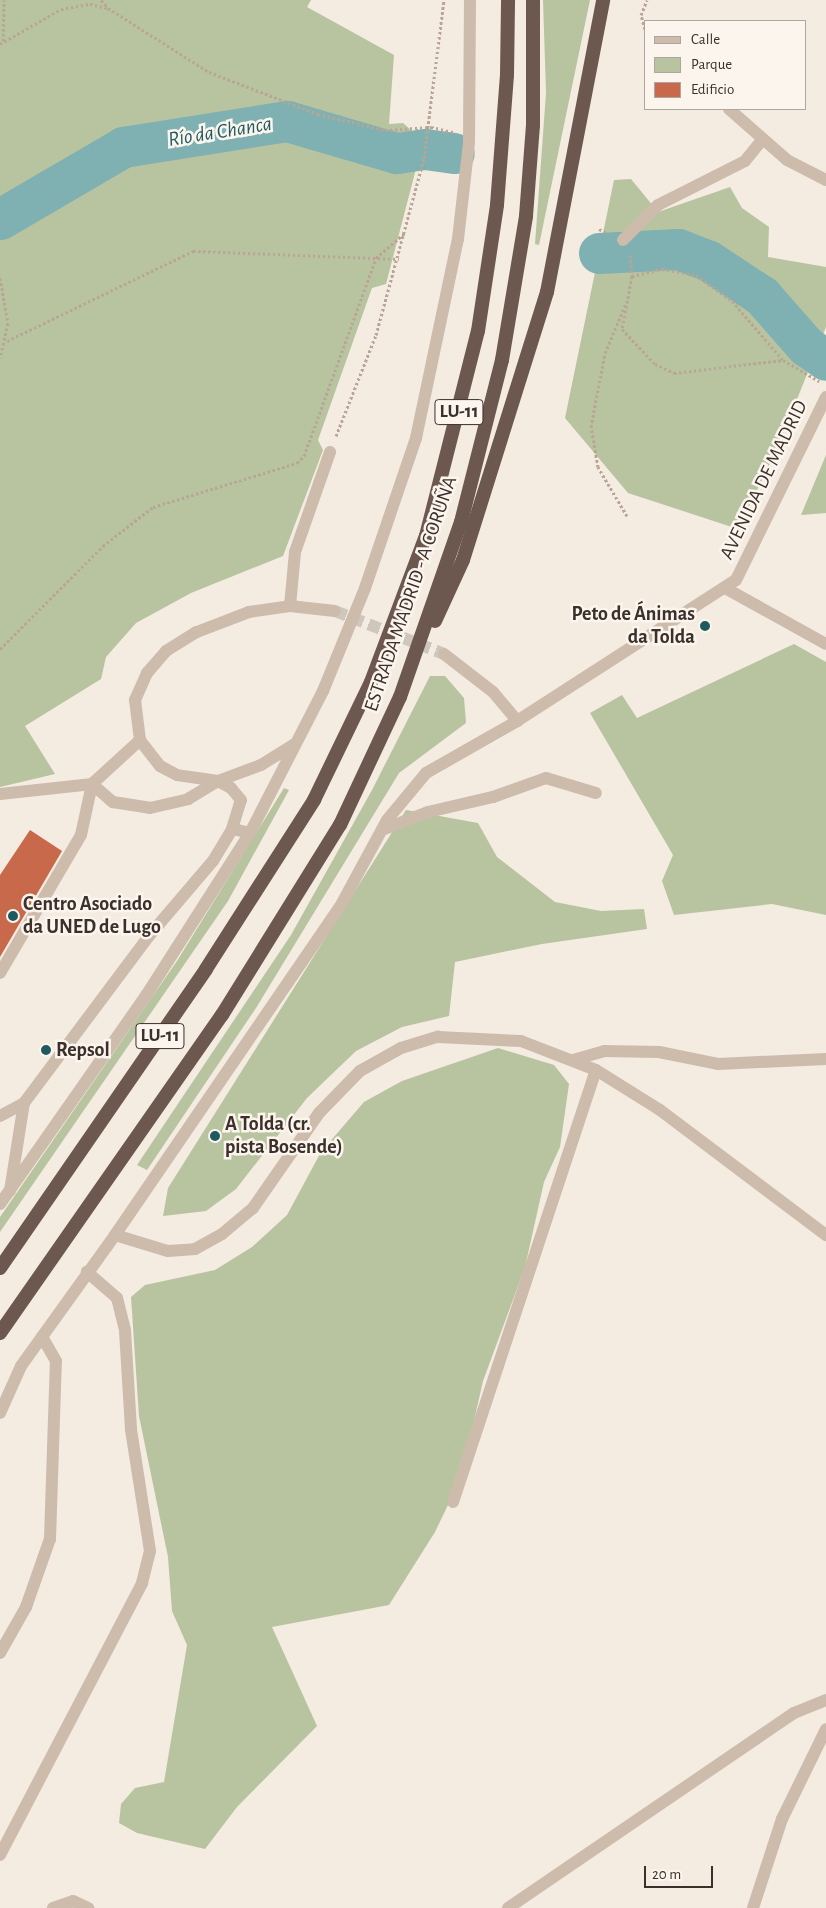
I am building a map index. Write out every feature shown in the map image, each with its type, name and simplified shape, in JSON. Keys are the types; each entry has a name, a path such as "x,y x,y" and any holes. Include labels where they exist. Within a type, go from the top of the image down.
{"highway":[{"name":"ESTRADA MADRID - A CORUÑA","path":"0,1268 206,969 314,800 371,682 426,536 478,331 497,205 507,75 508,0"},
{"name":"ESTRADA MADRID - A CORUÑA","path":"0,1333 222,1015 340,825 400,697 461,522 502,360 526,216 533,125 533,0"},
{"path":"400,697 463,560 547,292 603,0"}],"street":[{"path":"0,1204 147,994 250,833 297,742 365,588 416,438 459,229 469,142 470,0"},
{"path":"730,110 787,160 826,180"},
{"path":"623,240 658,205 744,161 763,139"},
{"name":"AVENIDA DE MADRID","path":"0,1413 21,1366 115,1235 342,903 382,830 410,792 426,773 517,721 736,580 762,534 819,416 826,397"},
{"path":"290,606 295,552 330,452"},
{"path":"725,588 826,644"},
{"path":"0,1116 24,1103 148,937 213,860 232,829 241,800 218,780 177,775 160,766 140,740 135,700 147,673 166,651 197,632 249,612 290,606 335,610"},
{"path":"444,654 492,692 517,721"},
{"path":"0,973 81,835 92,784 140,740"},
{"path":"0,794 92,784 113,802 150,808 188,799 218,780 261,765 297,742"},
{"path":"382,830 428,812 493,798 546,778 596,793"},
{"path":"232,829 250,833"},
{"path":"115,1235 168,1251 194,1249 222,1234 253,1208 318,1113 360,1071 401,1048 438,1037 482,1036 521,1041 596,1070 660,1110 826,1235"},
{"path":"573,1060 604,1051 658,1052 718,1064 826,1059"},
{"path":"452,1502 596,1070"},
{"path":"10,1191 24,1103"},
{"path":"0,1855 142,1583 150,1551 131,1429 125,1330 117,1298 87,1272"},
{"path":"0,1653 26,1607 50,1539 56,1361 42,1337"},
{"path":"508,1908 794,1713 826,1700"},
{"path":"753,1908 782,1820 826,1729"},
{"path":"53,1908 73,1901 88,1908"}],"path":[{"path":"2,43 4,0"},
{"path":"101,0 108,8 209,72 318,114 385,130 431,127 460,133"},
{"path":"330,452 399,259 431,127 444,0"},
{"path":"644,25 641,15 647,0"},
{"path":"2,43 62,10 90,4 108,8"},
{"path":"0,649 103,546 153,507 297,464 304,456 376,258 405,233"},
{"path":"7,341 193,251 399,259"},
{"path":"630,263 632,276 630,293 622,329 633,346 674,373 783,360"},
{"path":"632,276 662,270 696,275 732,301 783,360 826,385"},
{"path":"0,278 7,341 0,358"},
{"path":"627,516 598,467 591,427 605,353 630,293"}],"green space":[{"path":"0,0 311,0 307,7 394,55 389,124 403,123 419,137 417,165 386,284 372,288 318,440 323,450 283,556 191,593 136,623 106,657 101,679 25,726 55,774 0,787"},
{"path":"543,0 590,0 539,245 535,244 546,93"},
{"path":"631,179 658,212 730,187 742,208 769,227 768,257 826,267 826,327 777,449 738,529 628,493 565,418 614,180"},
{"path":"826,455 826,513 801,515"},
{"path":"794,644 826,662 826,915 772,904 674,915 662,881 673,855 590,713 622,695 637,718"},
{"path":"430,676 445,676 464,698 466,723 399,773 256,1008 147,1170 137,1165 291,935 372,790"},
{"path":"284,788 289,790 228,901 0,1232 0,1217 177,961"},
{"path":"406,810 478,823 497,857 555,902 601,911 644,909 647,929 542,944 455,962 449,1016 402,1027 356,1051 307,1098 236,1189 206,1211 163,1216 168,1188"},
{"path":"498,1048 554,1065 569,1084 560,1147 544,1182 525,1267 483,1381 461,1478 435,1532 389,1605 272,1627 317,1726 237,1807 205,1849 137,1833 119,1823 121,1804 135,1788 164,1782 187,1645 172,1611 168,1557 139,1416 131,1297 145,1285 215,1270 252,1247 287,1215 321,1152 364,1102 402,1081"}],"building":[{"name":"Centro Asociado da UNED de Lugo","path":"30,830 62,851 0,957 0,875"}],"waterway":[{"name":"Río da Chanca","path":"0,219 123,147 287,121 396,153 425,149 454,153"},
{"name":"Río da Chanca","path":"599,253 678,249 709,261 762,296 806,346 826,360"}],"tunnel":[{"path":"335,611 444,654"}],"place":[{"name":"Peto de Ánimas da Tolda","path":"705,626"},
{"name":"Centro Asociado da UNED de Lugo","path":"13,916"},
{"name":"Repsol","path":"46,1050"},
{"name":"A Tolda (cr. pista Bosende)","path":"215,1136"}]}
